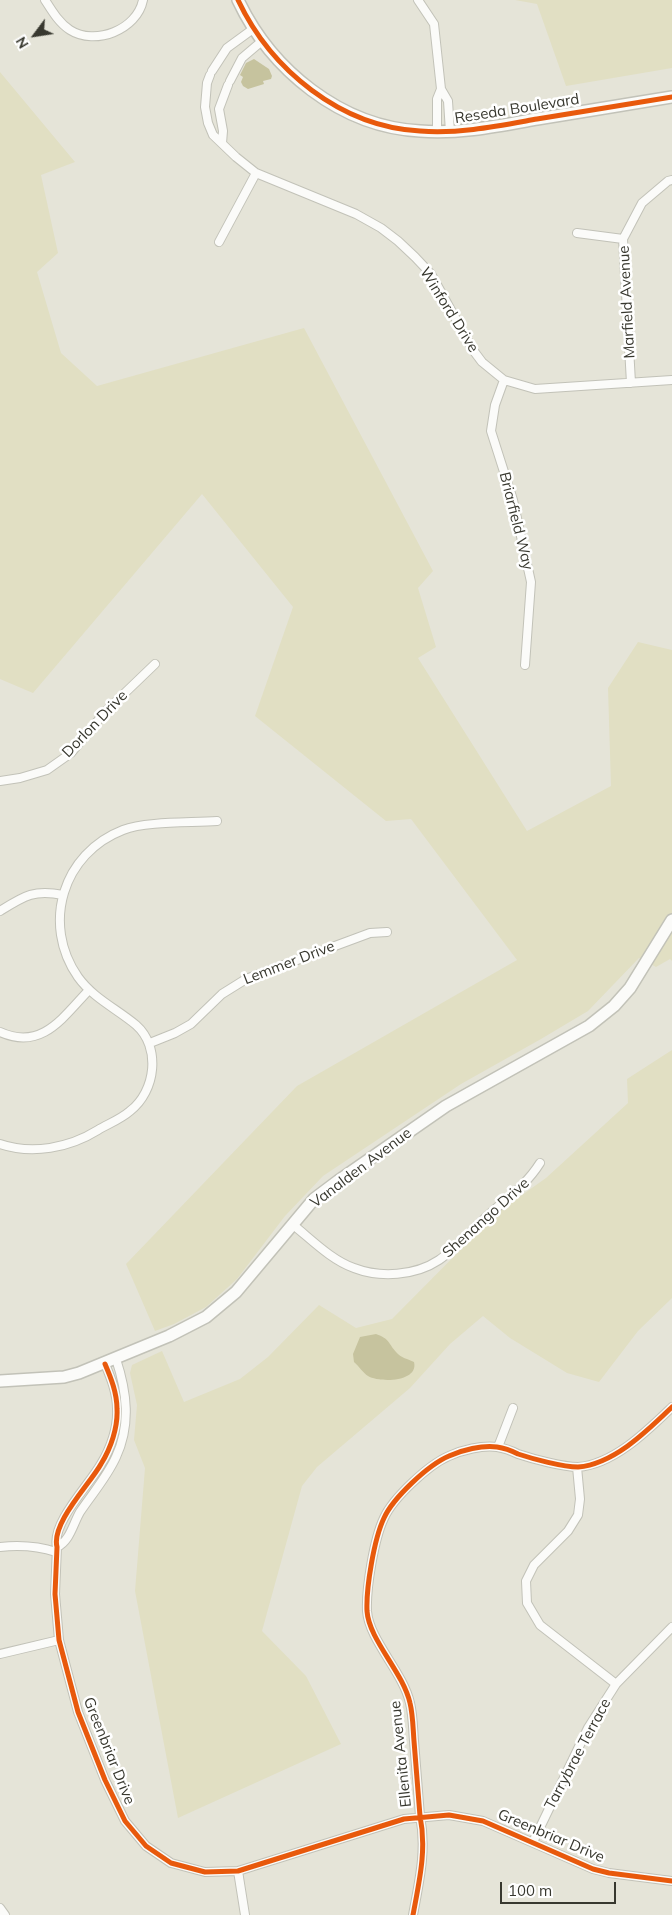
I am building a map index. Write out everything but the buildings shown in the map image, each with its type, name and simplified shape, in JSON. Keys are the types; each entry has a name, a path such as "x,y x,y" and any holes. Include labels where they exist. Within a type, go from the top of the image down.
{"main road":[{"name":"Reseda Boulevard","path":"238,0 253,29 290,73 335,105 356,115 390,126 420,131 450,132 480,129 672,97"},
{"name":"Vanalden Avenue","path":"0,1381 64,1377 79,1374 169,1336 206,1317 236,1292 292,1224 322,1193 446,1106 564,1042 596,1021 614,1006 630,988 672,920"}],"street":[{"path":"45,0 56,18 70,30 82,36 100,38 118,31 132,19 143,0"},
{"path":"418,0 434,24 441,89 448,100 450,132"},
{"name":"Winford Drive","path":"253,29 227,48 207,83 205,107 208,123 213,135 236,157 256,173 356,214 381,228 398,241 431,274 473,350 482,362 504,380 535,389 672,380"},
{"path":"222,143 223,131 219,109 229,83 242,58 262,41"},
{"path":"437,131 437,99 441,89"},
{"path":"219,242 256,173"},
{"name":"Marfield Avenue","path":"630,383 623,239 642,203 668,181 672,180"},
{"path":"577,233 623,239"},
{"name":"Briarfield Way","path":"504,380 495,405 491,431 513,500 531,582 525,665"},
{"name":"Dorlon Drive","path":"0,781 20,778 47,770 71,753 105,712 155,664"},
{"path":"0,1144 30,1150 55,1147 90,1135 131,1111 143,1097 151,1078 153,1058 150,1043 136,1025 89,990 78,976 67,956 59,928 63,895 72,872 84,856 107,837 124,829 139,826 217,821"},
{"path":"0,911 31,893 46,891 63,895"},
{"name":"Lemmer Drive","path":"150,1043 191,1024 222,994 246,979 370,933 387,932"},
{"path":"0,1032 14,1037 43,1034 56,1026 89,990"},
{"name":"Shenango Drive","path":"292,1224 338,1260 354,1268 394,1274 422,1269 438,1261 451,1251 494,1209 527,1182 540,1163"},
{"path":"0,1547 22,1546 57,1550 63,1545 79,1514 110,1468 120,1449 125,1428 126,1396 116,1359"},
{"name":"Greenbriar Drive","path":"105,1364 114,1390 117,1408 116,1426 111,1444 102,1464 66,1515 56,1541 55,1594 60,1640 78,1712 105,1780 125,1821 146,1846 171,1863 205,1872 238,1871 404,1818 448,1815 483,1821 593,1869 609,1873 672,1881"},
{"name":"Ellenita Avenue","path":"413,1915 423,1862 423,1830 420,1816 410,1704 403,1681 375,1634 367,1613 368,1588 375,1546 384,1518 396,1499 427,1470 449,1456 486,1446 498,1447 540,1460 577,1467 596,1462 620,1451 643,1434 672,1407"},
{"path":"498,1447 506,1421 513,1408"},
{"path":"577,1467 580,1499 578,1515 568,1531 534,1564 526,1581 527,1604 540,1625 616,1684"},
{"name":"Tarrybrae Terrace","path":"533,1842 588,1728 616,1684 672,1627"},
{"path":"0,1654 60,1640"},
{"path":"238,1871 245,1915"},
{"path":"0,1908 5,1915"}],"shaded area":[{"path":"515,0 672,0 672,68 566,86 537,4"},
{"path":"254,59 269,69 272,76 271,79 263,81 264,84 248,89 243,86 241,82 243,77 240,75 246,63"},
{"path":"0,72 75,162 41,175 58,253 37,272 61,353 97,386 304,328 433,571 418,588 436,647 418,658 527,831 611,786 608,688 638,642 672,650 672,961 670,959 656,967 639,958 588,1011 461,1084 323,1176 285,1216 237,1279 206,1307 174,1324 155,1331 126,1264 297,1086 517,960 411,819 386,821 255,716 293,607 202,494 33,693 0,679"},
{"path":"672,1050 672,1298 638,1331 599,1382 567,1373 510,1338 483,1316 450,1344 410,1388 317,1467 302,1486 262,1631 306,1676 341,1744 178,1818 135,1591 145,1468 134,1440 137,1405 130,1373 132,1365 162,1351 184,1402 240,1379 268,1357 319,1305 356,1328 392,1319 498,1212 546,1178 628,1103 627,1079"},
{"path":"376,1334 386,1340 400,1356 414,1362 414,1369 411,1374 397,1379 381,1380 366,1375 354,1362 353,1354 360,1337"}],"cycle path":[{"path":"238,0 252,26 289,71 312,90 336,106 363,119 391,127 435,132 493,127 672,97"},
{"path":"105,1364 117,1403 115,1430 105,1458 65,1515 60,1527 57,1537 55,1594 59,1640 78,1712 105,1780 125,1821 146,1846 171,1863 205,1872 238,1871 404,1819 449,1815 483,1821 593,1869 609,1873 672,1881"},
{"path":"413,1915 418,1890 423,1841 412,1712 406,1691 374,1633 367,1611 371,1564 384,1518 395,1501 412,1483 441,1460 454,1454 479,1447 497,1447 556,1464 572,1467 591,1465 604,1460 629,1445 672,1407"}]}
